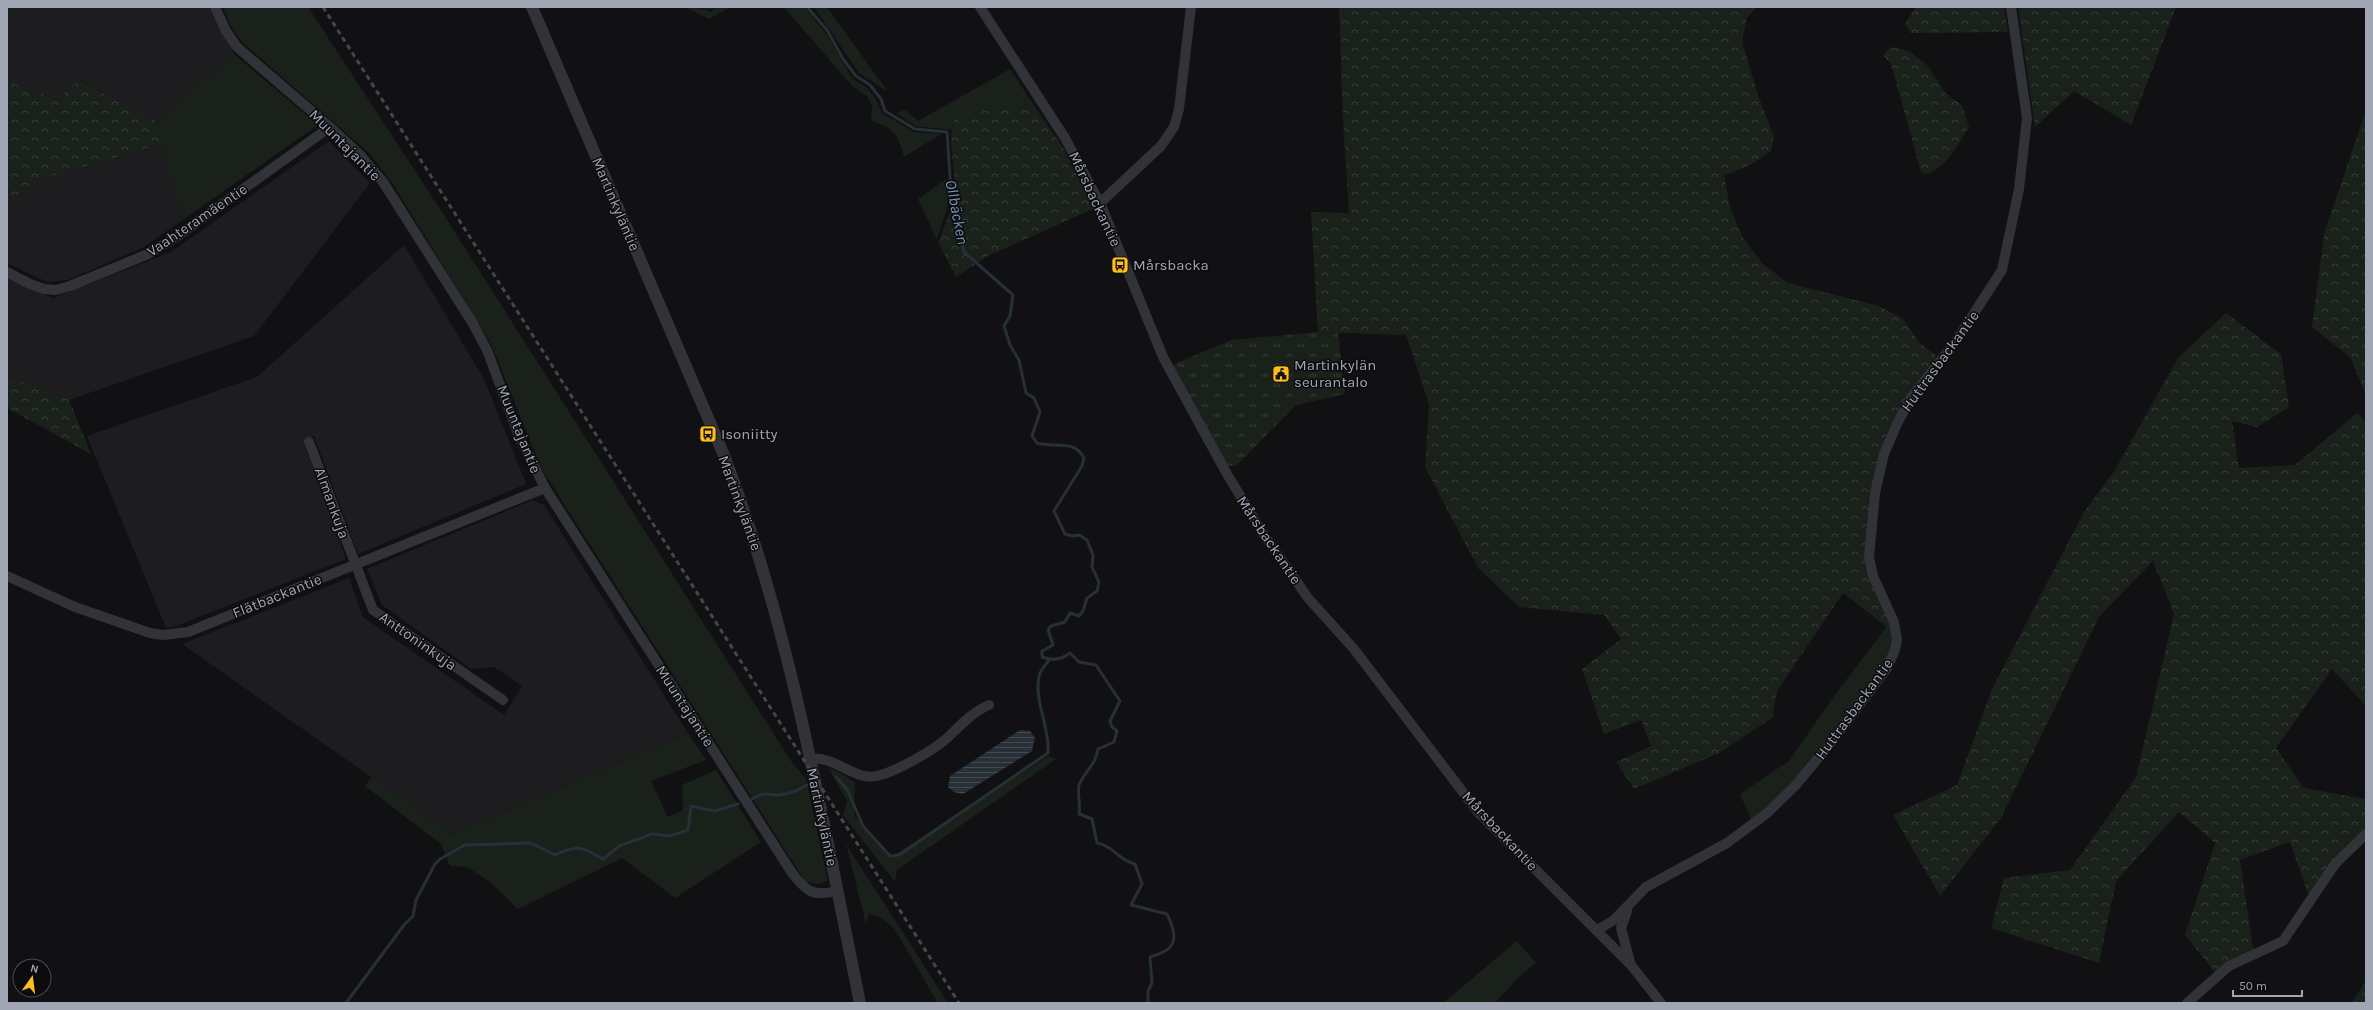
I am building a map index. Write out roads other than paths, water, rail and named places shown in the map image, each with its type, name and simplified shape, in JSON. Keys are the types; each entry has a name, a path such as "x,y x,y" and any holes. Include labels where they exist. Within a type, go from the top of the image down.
{"street":[{"name":"Muuntajantie","path":"215,7 226,31 237,46 330,127 361,156 383,182 472,322 498,375 519,436 545,488 792,872 809,891 825,894 837,891"},
{"name":"Martinkyläntie","path":"532,7 723,453 749,523 774,604 810,759 860,1003"},
{"name":"Mårsbackantie","path":"980,7 1065,138 1100,203 1163,357 1227,474 1264,534 1308,598 1354,649 1478,812 1631,965 1661,1003"},
{"path":"1100,203 1161,146 1174,127 1179,109 1191,7"},
{"name":"Huttrasbackantie","path":"1596,930 1614,920 1646,887 1727,843 1766,814 1795,786 1830,744 1887,668 1895,650 1897,640 1894,622 1873,576 1869,557 1875,493 1884,454 1907,404 1956,341 2002,270 2019,189 2027,118 2011,7"},
{"name":"Vaahteramäentie","path":"7,272 30,284 44,289 56,290 70,286 148,254 179,235 330,127"},
{"name":"Almankuja","path":"309,442 355,564"},
{"name":"Flätbackantie","path":"7,576 75,607 150,633 164,635 188,632 545,488"},
{"name":"Anttoninkuja","path":"355,564 373,610 503,700"},
{"path":"810,759 817,758 838,764 866,776 877,776 928,753 970,717 989,705"},
{"path":"2187,1003 2229,966 2283,941 2299,920 2335,864 2366,834"},
{"name":"Huttrasbackantie","path":"1628,907 1621,928 1631,965"}],"waterway":[{"name":"Ollbäcken","path":"705,7 711,7"},
{"name":"Ollbäcken","path":"807,7 827,30 843,59 856,76 870,85 881,99 885,111 915,129 947,132 951,191 964,252 1013,295 1010,316 1004,326 1010,345 1019,360 1026,393 1034,398 1040,412 1032,436 1037,443 1064,445 1075,448 1084,458 1082,466 1054,511 1065,534 1072,536 1079,535 1087,540 1093,555 1092,567 1099,582 1097,591 1087,598 1083,611 1079,616 1070,613 1065,622 1051,626 1048,630 1053,645 1042,651 1042,657 1056,659 1070,653 1079,662 1096,665 1120,701 1110,721 1112,727 1117,731 1114,742 1098,749 1095,760 1079,785 1079,814 1092,819 1097,843 1108,847 1125,860 1135,864 1142,884 1131,905 1167,914 1171,923 1174,932 1171,946 1164,952 1150,957 1152,983 1148,991 1148,1003"},
{"path":"836,777 847,789 863,826 890,856 899,855 1048,753 1047,734 1040,705 1038,686 1039,676 1049,660"},
{"path":"752,799 763,794 786,794 807,785"},
{"path":"346,1003 404,925 413,916 416,900 435,864 440,859 465,845 531,843 555,855 569,849 580,848 603,859 619,846 652,834 670,836 688,830 691,806 715,811 738,804"}],"railway":[{"path":"323,7 959,1003"}],"place":[{"name":"Mårsbacka","path":"1120,265"},
{"name":"Martinkylän seurantalo","path":"1281,374"},
{"name":"Isoniitty","path":"708,434"}]}
